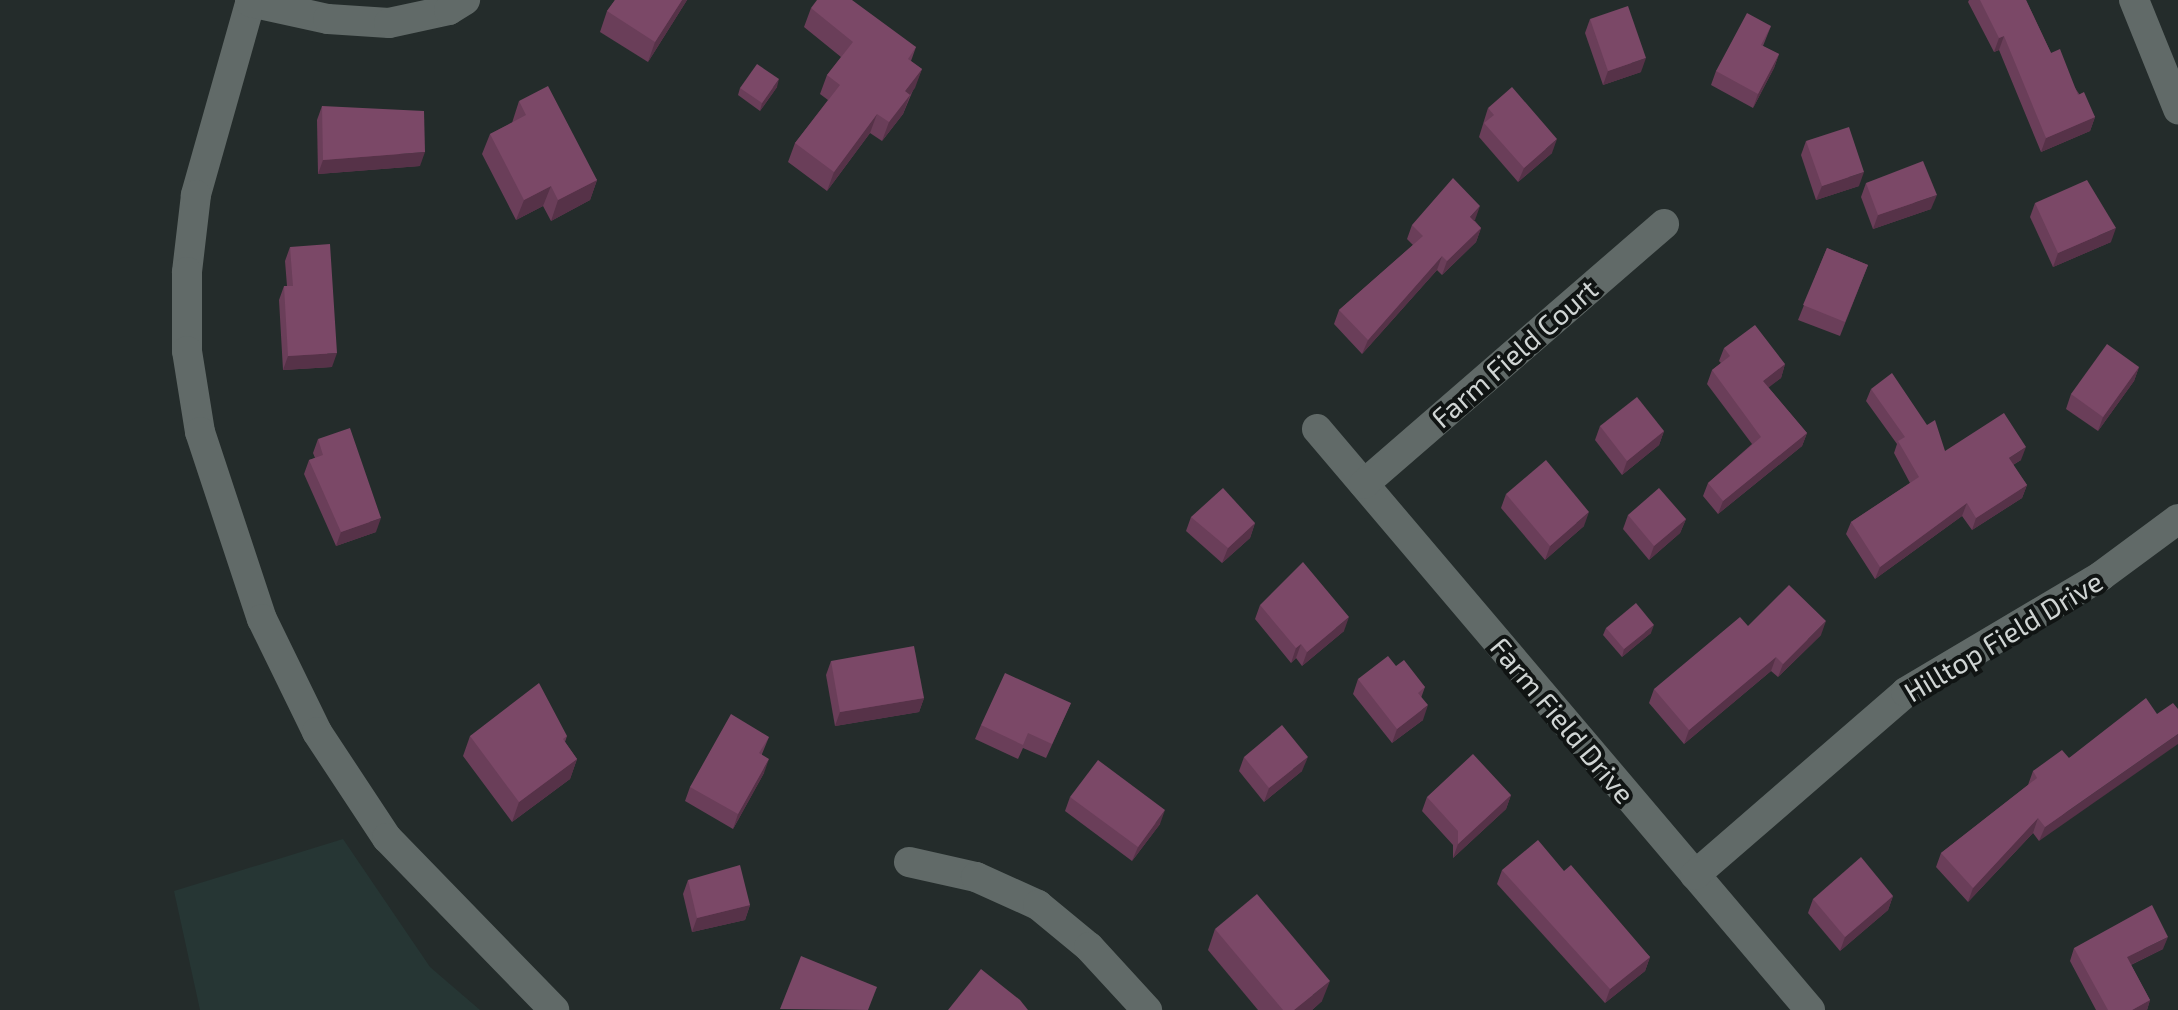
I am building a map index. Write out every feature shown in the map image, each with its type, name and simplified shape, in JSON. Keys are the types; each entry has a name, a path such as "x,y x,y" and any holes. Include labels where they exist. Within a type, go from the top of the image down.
{"street":[{"path":"465,0 449,10 388,23 328,19 250,1 196,194 186,272 187,350 200,432 262,618 316,732 387,838 554,1010"},
{"path":"2134,0 2178,109"},
{"name":"Farm Field Court","path":"1364,484 1664,224"},
{"name":"Farm Field Drive","path":"1317,429 1810,1010"},
{"name":"Hilltop Field Drive","path":"1695,875 1906,692 2101,576 2178,520"},
{"path":"909,862 976,877 1038,905 1090,947 1147,1010"}],"shaded area":[{"path":"343,839 430,967 480,1010 200,1010 174,891"}],"building":[{"path":"615,0 682,0 655,42 607,11"},
{"path":"817,0 852,0 916,47 908,59 922,69 905,91 910,95 889,122 877,114 834,172 795,143 840,85 827,75 853,42 811,8"},
{"path":"1980,0 2026,0 2051,53 2060,49 2078,95 2084,92 2095,117 2046,138 2004,36 1999,38"},
{"path":"1628,6 1646,58 1608,71 1590,19"},
{"path":"1747,13 1771,26 1761,45 1779,54 1758,94 1716,71"},
{"path":"757,64 779,79 762,103 740,88"},
{"path":"548,86 597,180 558,200 551,186 524,200 490,134 526,115 519,101"},
{"path":"1512,87 1557,139 1524,168 1484,123 1494,115 1488,108"},
{"path":"322,106 424,111 425,152 323,160"},
{"path":"1849,127 1864,172 1822,186 1806,141"},
{"path":"1923,161 1937,195 1878,215 1866,183"},
{"path":"1453,178 1480,206 1470,217 1481,228 1447,261 1442,256 1368,340 1339,310 1423,236 1412,225"},
{"path":"2087,180 2116,228 2058,253 2035,203"},
{"path":"330,244 337,353 288,356 284,286 293,286 290,247"},
{"path":"1827,248 1868,265 1845,322 1803,305"},
{"path":"1755,325 1785,364 1763,381 1807,433 1723,501 1708,483 1761,437 1712,370 1730,356 1724,348"},
{"path":"2107,344 2139,367 2103,417 2071,394"},
{"path":"1892,373 1927,425 1935,420 1945,451 2004,413 2026,447 2009,458 2027,485 1976,518 1967,503 1880,567 1851,522 1919,477 1898,441 1905,437 1871,389"},
{"path":"1637,397 1664,431 1627,461 1600,426"},
{"path":"350,428 381,518 341,532 309,460 323,455 318,439"},
{"path":"1546,460 1589,512 1550,546 1506,494"},
{"path":"1223,488 1255,523 1228,548 1191,517"},
{"path":"1659,488 1686,519 1654,546 1628,515"},
{"path":"1303,562 1349,617 1307,652 1301,644 1296,648 1260,605"},
{"path":"1789,585 1826,621 1783,664 1776,657 1689,730 1654,689 1740,617 1748,626"},
{"path":"1636,603 1654,625 1624,649 1606,628"},
{"path":"914,646 924,698 840,712 831,661"},
{"path":"1388,656 1396,666 1404,660 1425,687 1418,693 1428,705 1397,729 1358,679"},
{"path":"1005,673 1071,703 1052,744 1028,733 1023,745 981,725"},
{"path":"539,683 567,736 563,739 577,759 519,802 470,736"},
{"path":"2146,698 2157,714 2173,703 2178,709 2178,734 2045,827 2038,818 1973,888 1941,853 2037,778 2033,771 2062,750 2069,758"},
{"path":"731,714 769,737 759,753 769,759 738,814 690,787"},
{"path":"1282,725 1308,757 1269,788 1244,757"},
{"path":"1473,754 1511,795 1458,844 1458,831 1427,797"},
{"path":"1098,760 1165,810 1138,847 1070,797"},
{"path":"1538,840 1564,871 1571,865 1650,957 1610,989 1502,870"},
{"path":"1861,857 1893,896 1845,937 1813,899"},
{"path":"740,865 750,905 697,918 688,880"},
{"path":"1257,894 1330,981 1294,1010 1283,1010 1215,929"},
{"path":"2152,905 2168,937 2127,957 2150,1000 2132,1010 2108,1010 2074,948"},
{"path":"801,956 877,987 868,1010 780,1009"},
{"path":"981,969 1020,1000 1028,1010 948,1010"}]}
